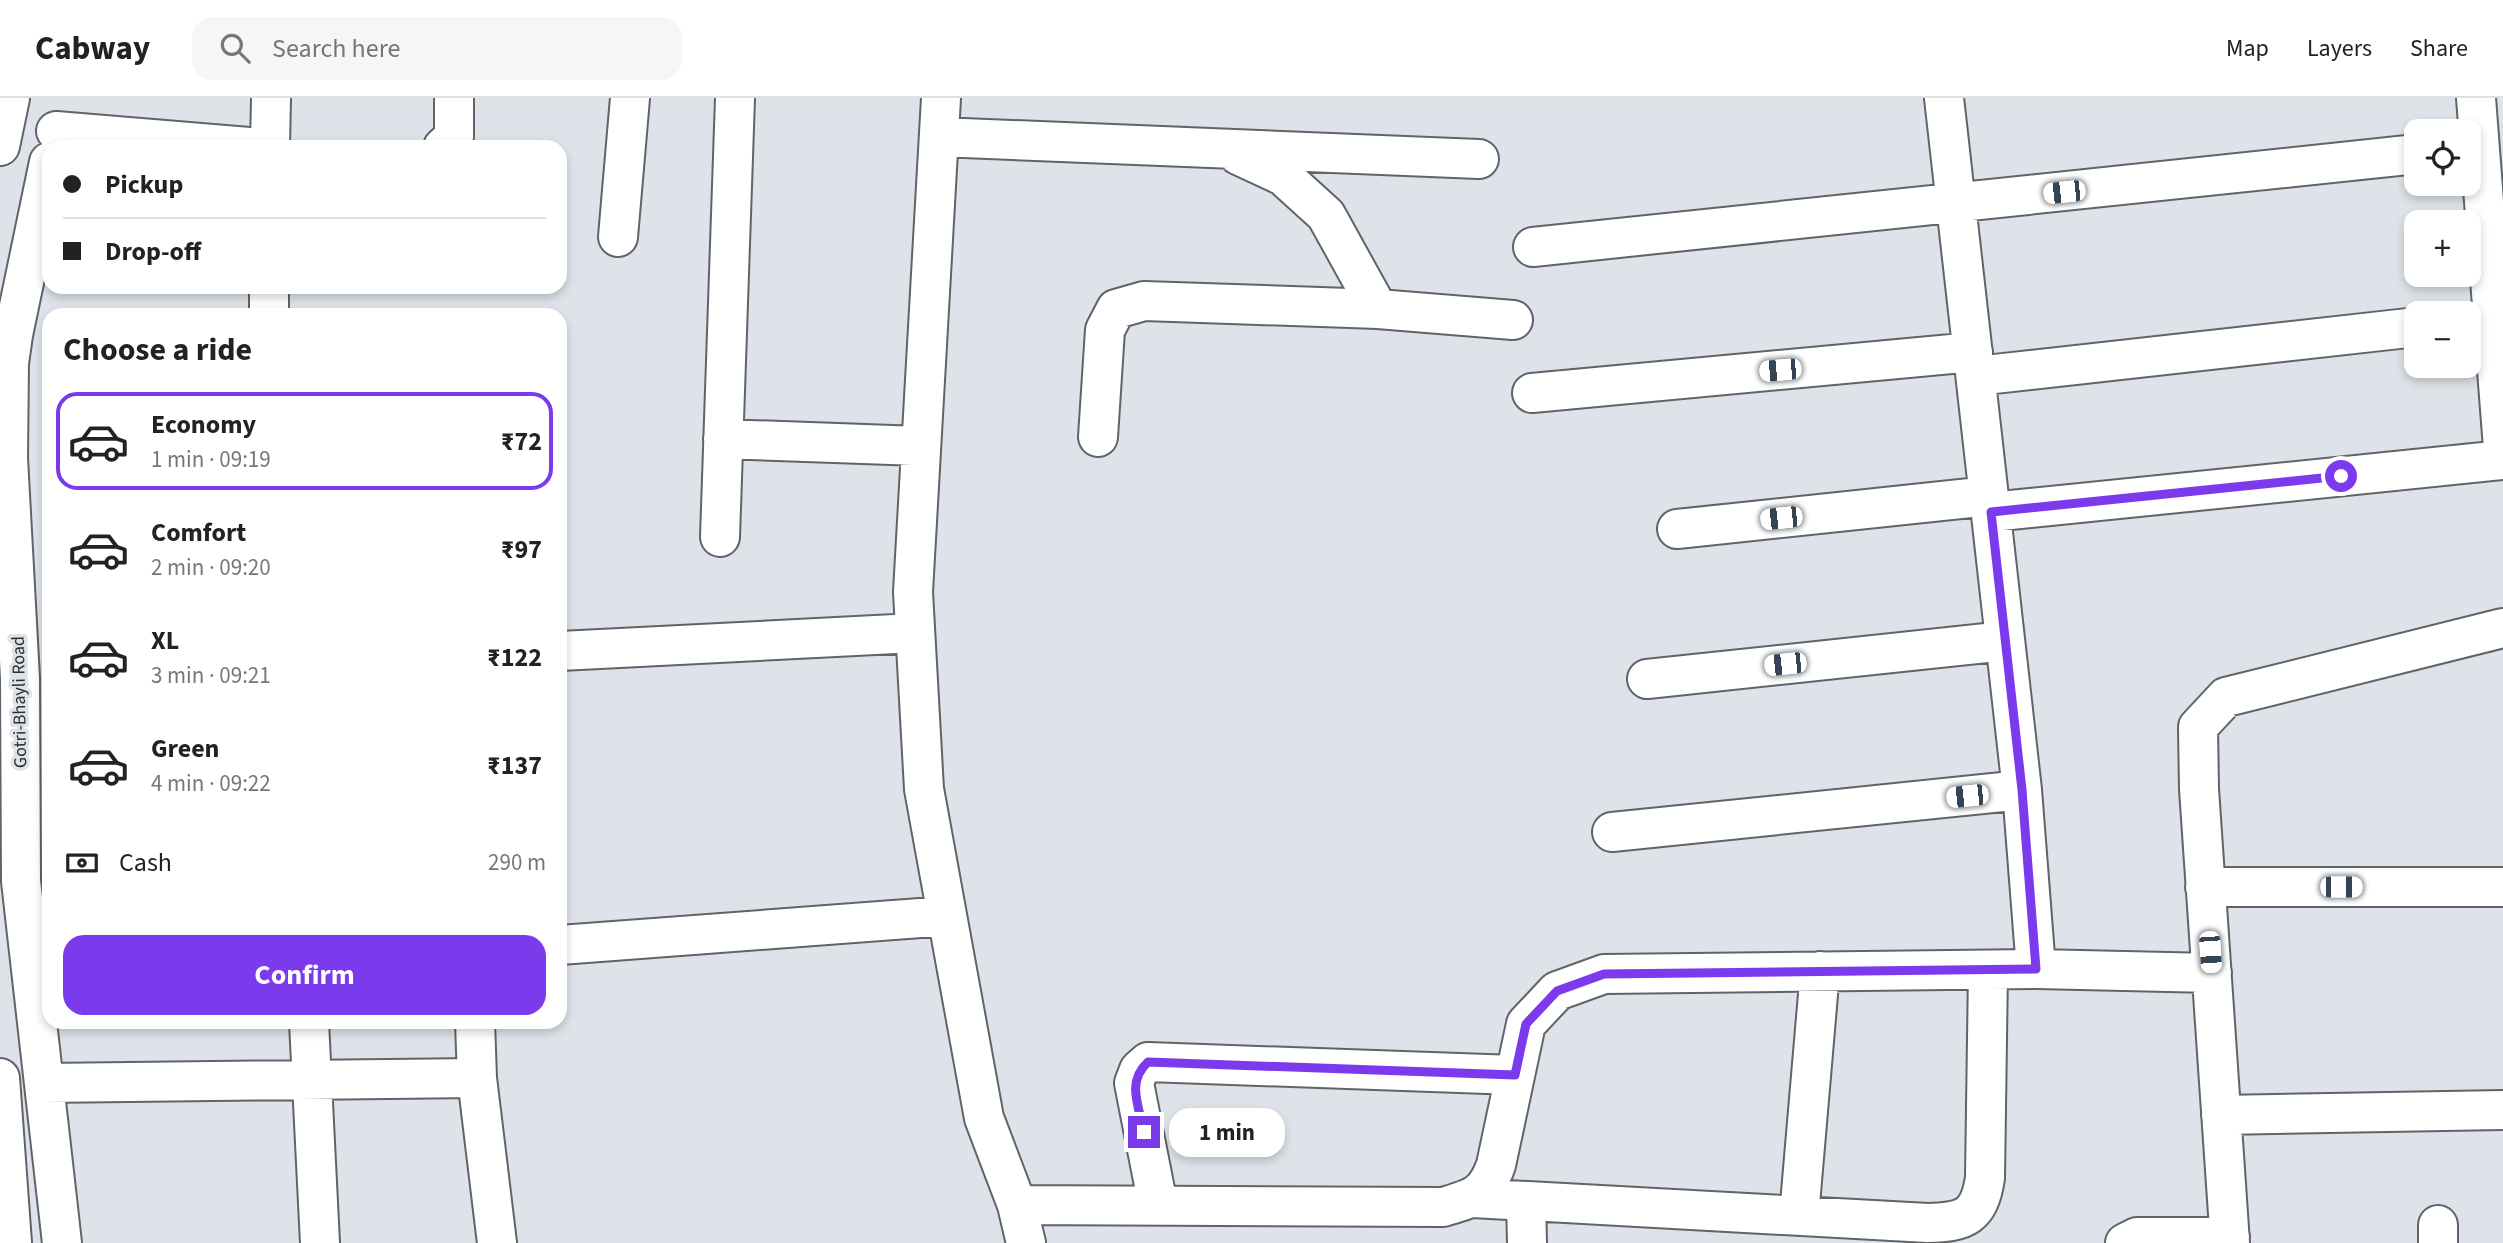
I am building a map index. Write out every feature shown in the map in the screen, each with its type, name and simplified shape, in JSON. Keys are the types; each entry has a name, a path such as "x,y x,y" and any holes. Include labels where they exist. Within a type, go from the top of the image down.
{"street":[{"path":"0,146 9,98"},
{"path":"270,140 271,98"},
{"path":"451,140 454,137 454,98"},
{"path":"618,237 630,98"},
{"path":"720,537 735,98"},
{"path":"941,98 913,592 923,789 984,1118 1017,1205 1026,1243"},
{"path":"1944,98 2022,790 2036,969"},
{"path":"2475,119 2476,98"},
{"path":"55,135 136,140"},
{"path":"939,137 1479,159"},
{"path":"1226,149 1283,176 1326,215 1378,309"},
{"path":"1533,247 2404,155"},
{"name":"Gotri-Bhayli Road","path":"42,188 6,334 9,363 8,458 34,678 21,881 62,1243"},
{"path":"2476,196 2480,301"},
{"path":"1098,437 1105,330 1116,309 1144,301 1378,309 1513,320"},
{"path":"2481,320 2503,448"},
{"path":"1532,393 1974,364 2404,328"},
{"path":"723,439 920,446"},
{"path":"1676,529 2503,460"},
{"path":"2125,1243 2137,1237 2230,1240 2205,887 2198,727 2226,697 2503,628"},
{"path":"567,651 915,633"},
{"path":"1647,679 2005,641"},
{"path":"1612,832 2022,790"},
{"path":"2205,887 2503,887"},
{"path":"567,944 947,916"},
{"path":"1473,1198 1489,1184 1496,1165 1526,1024 1557,991 1604,974 2036,969 2212,973"},
{"path":"1017,1205 1443,1206 1473,1198 1948,1222 1967,1217 1982,1199 1985,1178 1988,970"},
{"path":"1799,1216 1820,971"},
{"path":"309,1029 320,1243"},
{"path":"475,1029 477,1078 497,1243"},
{"path":"1158,1205 1134,1083 1139,1070 1148,1062 1515,1075"},
{"path":"0,1078 12,1243"},
{"path":"44,1083 477,1078"},
{"path":"2221,1115 2503,1110"},
{"path":"1526,1201 1527,1243"}],"route":[{"path":"1144,1132 1134,1083 1139,1070 1148,1062 1515,1075 1526,1024 1557,991 1604,974 2036,969 2022,790 1991,512 2341,476"}]}
